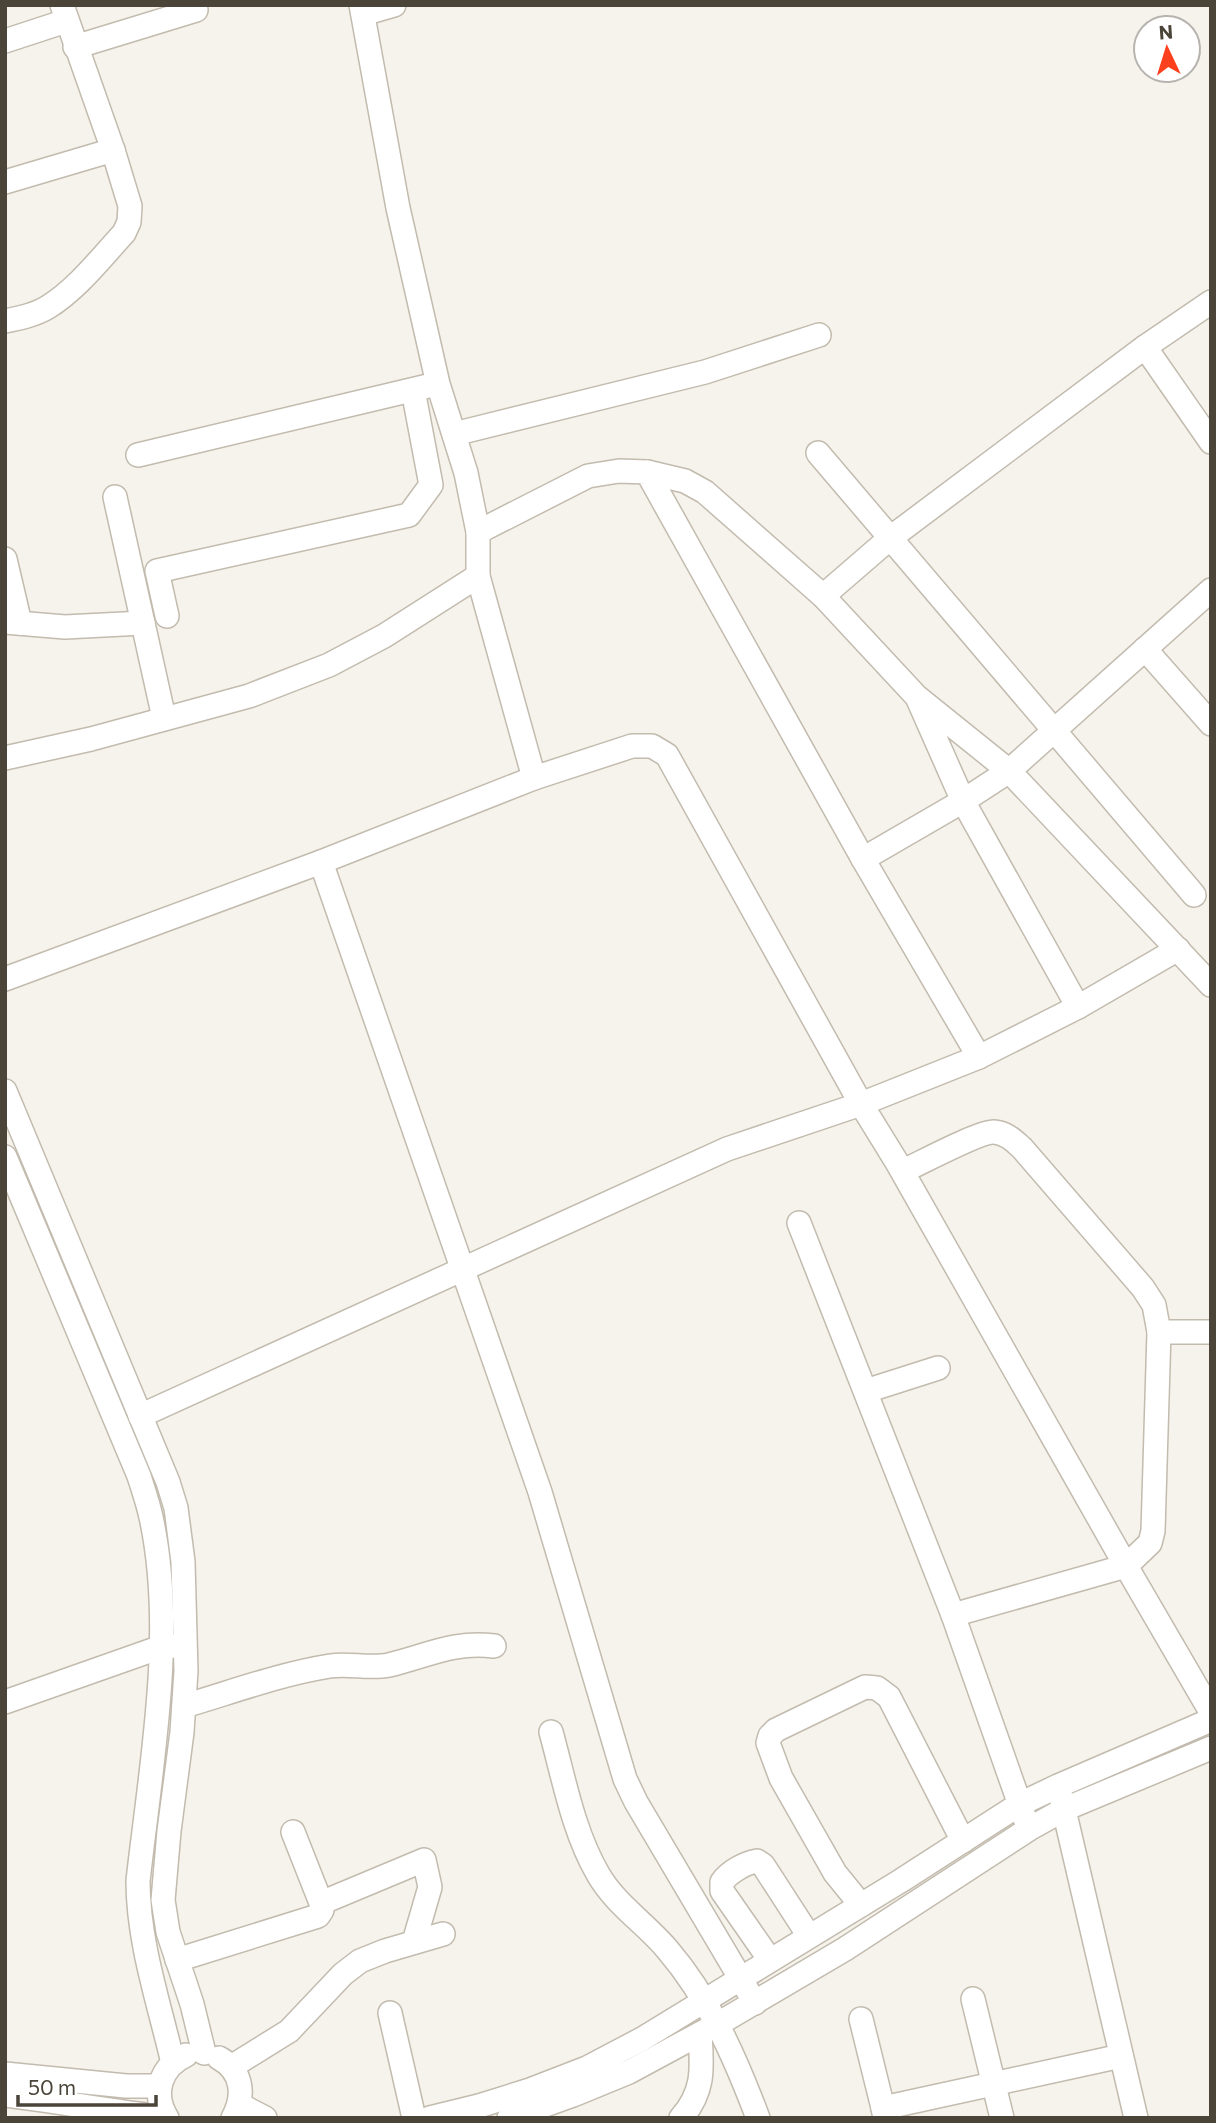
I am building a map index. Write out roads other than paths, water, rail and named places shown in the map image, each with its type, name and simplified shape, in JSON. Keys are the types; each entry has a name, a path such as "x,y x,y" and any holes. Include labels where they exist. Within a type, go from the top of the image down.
{"street":[{"path":"394,5 362,10 398,208 438,384 466,472 477,527 478,576 534,778"},
{"path":"75,47 197,10"},
{"path":"5,41 64,13 130,206 129,222 124,233 62,297 46,308 5,321"},
{"path":"5,182 113,150"},
{"path":"823,596 889,539 1145,347 1211,302"},
{"path":"454,434 705,372 818,335"},
{"path":"1145,347 1211,442"},
{"path":"138,454 438,384"},
{"path":"167,616 157,571 409,516 431,485 413,390"},
{"path":"818,453 1194,895"},
{"path":"477,527 589,476 619,471 647,472 685,481 705,492 823,596 917,697 1009,771 1211,985"},
{"path":"647,472 863,859 979,1057"},
{"path":"115,498 164,718"},
{"path":"5,559 13,623 145,631"},
{"path":"5,758 91,739 249,696 329,665 384,636 478,576"},
{"path":"863,859 1009,771 1211,590"},
{"path":"1145,649 1211,724"},
{"path":"917,697 963,801 1078,1007"},
{"path":"5,979 321,862 534,778 632,746 652,746 667,755 860,1104 903,1171 1211,1712"},
{"path":"321,862 540,1492 625,1779 755,2003"},
{"path":"140,1416 727,1149 860,1104 979,1057 1078,1007 1178,948"},
{"path":"5,1091 177,1508 183,1562 186,1646 184,1706 163,1900 169,1932 204,2053"},
{"path":"903,1171 976,1137 992,1132 1008,1136 1022,1148 1143,1287 1154,1305 1159,1332 1153,1531 1150,1543 1126,1566 953,1615"},
{"path":"5,1157 139,1476 151,1516 156,1550 161,1647 138,1881 138,1906 173,2063"},
{"path":"799,1223 953,1615 1029,1829"},
{"path":"1159,1332 1211,1332"},
{"path":"866,1391 938,1368"},
{"path":"184,1706 303,1671 334,1665 387,1665 443,1648 477,1644 494,1646"},
{"path":"5,1702 161,1647 186,1646"},
{"path":"861,1905 835,1873 781,1777 768,1744 770,1736 776,1730 864,1687 877,1688 889,1698 963,1841"},
{"path":"430,2118 479,2106 587,2068 642,2039 1020,1804 1211,1720"},
{"path":"551,1731 580,1836 598,1874 608,1891 666,1948 705,1999 709,2029 701,2083 695,2098 681,2118"},
{"path":"509,2118 629,2072 755,2003 845,1949 1029,1829 1065,1809 1211,1748"},
{"path":"1058,1786 1136,2118"},
{"path":"177,1960 318,1916 322,1910 321,1903 293,1832"},
{"path":"321,1903 424,1860 430,1887 414,1942"},
{"path":"770,1960 722,1891 725,1877 741,1867 757,1861 763,1865 809,1936"},
{"path":"231,2067 289,2031 343,1974 360,1961 443,1934"},
{"path":"973,1999 1002,2118"},
{"path":"390,2013 414,2118"},
{"path":"861,2019 884,2113 994,2084 1121,2056"},
{"path":"709,2029 742,2076 758,2118"},
{"path":"167,2117 161,2107 160,2086 164,2074 173,2063 184,2056 204,2053 214,2055 231,2067 239,2078 242,2092 237,2111 265,2118"},
{"path":"5,2074 126,2086 160,2086"},
{"path":"5,2095 54,2100 119,2113 167,2117"}]}
